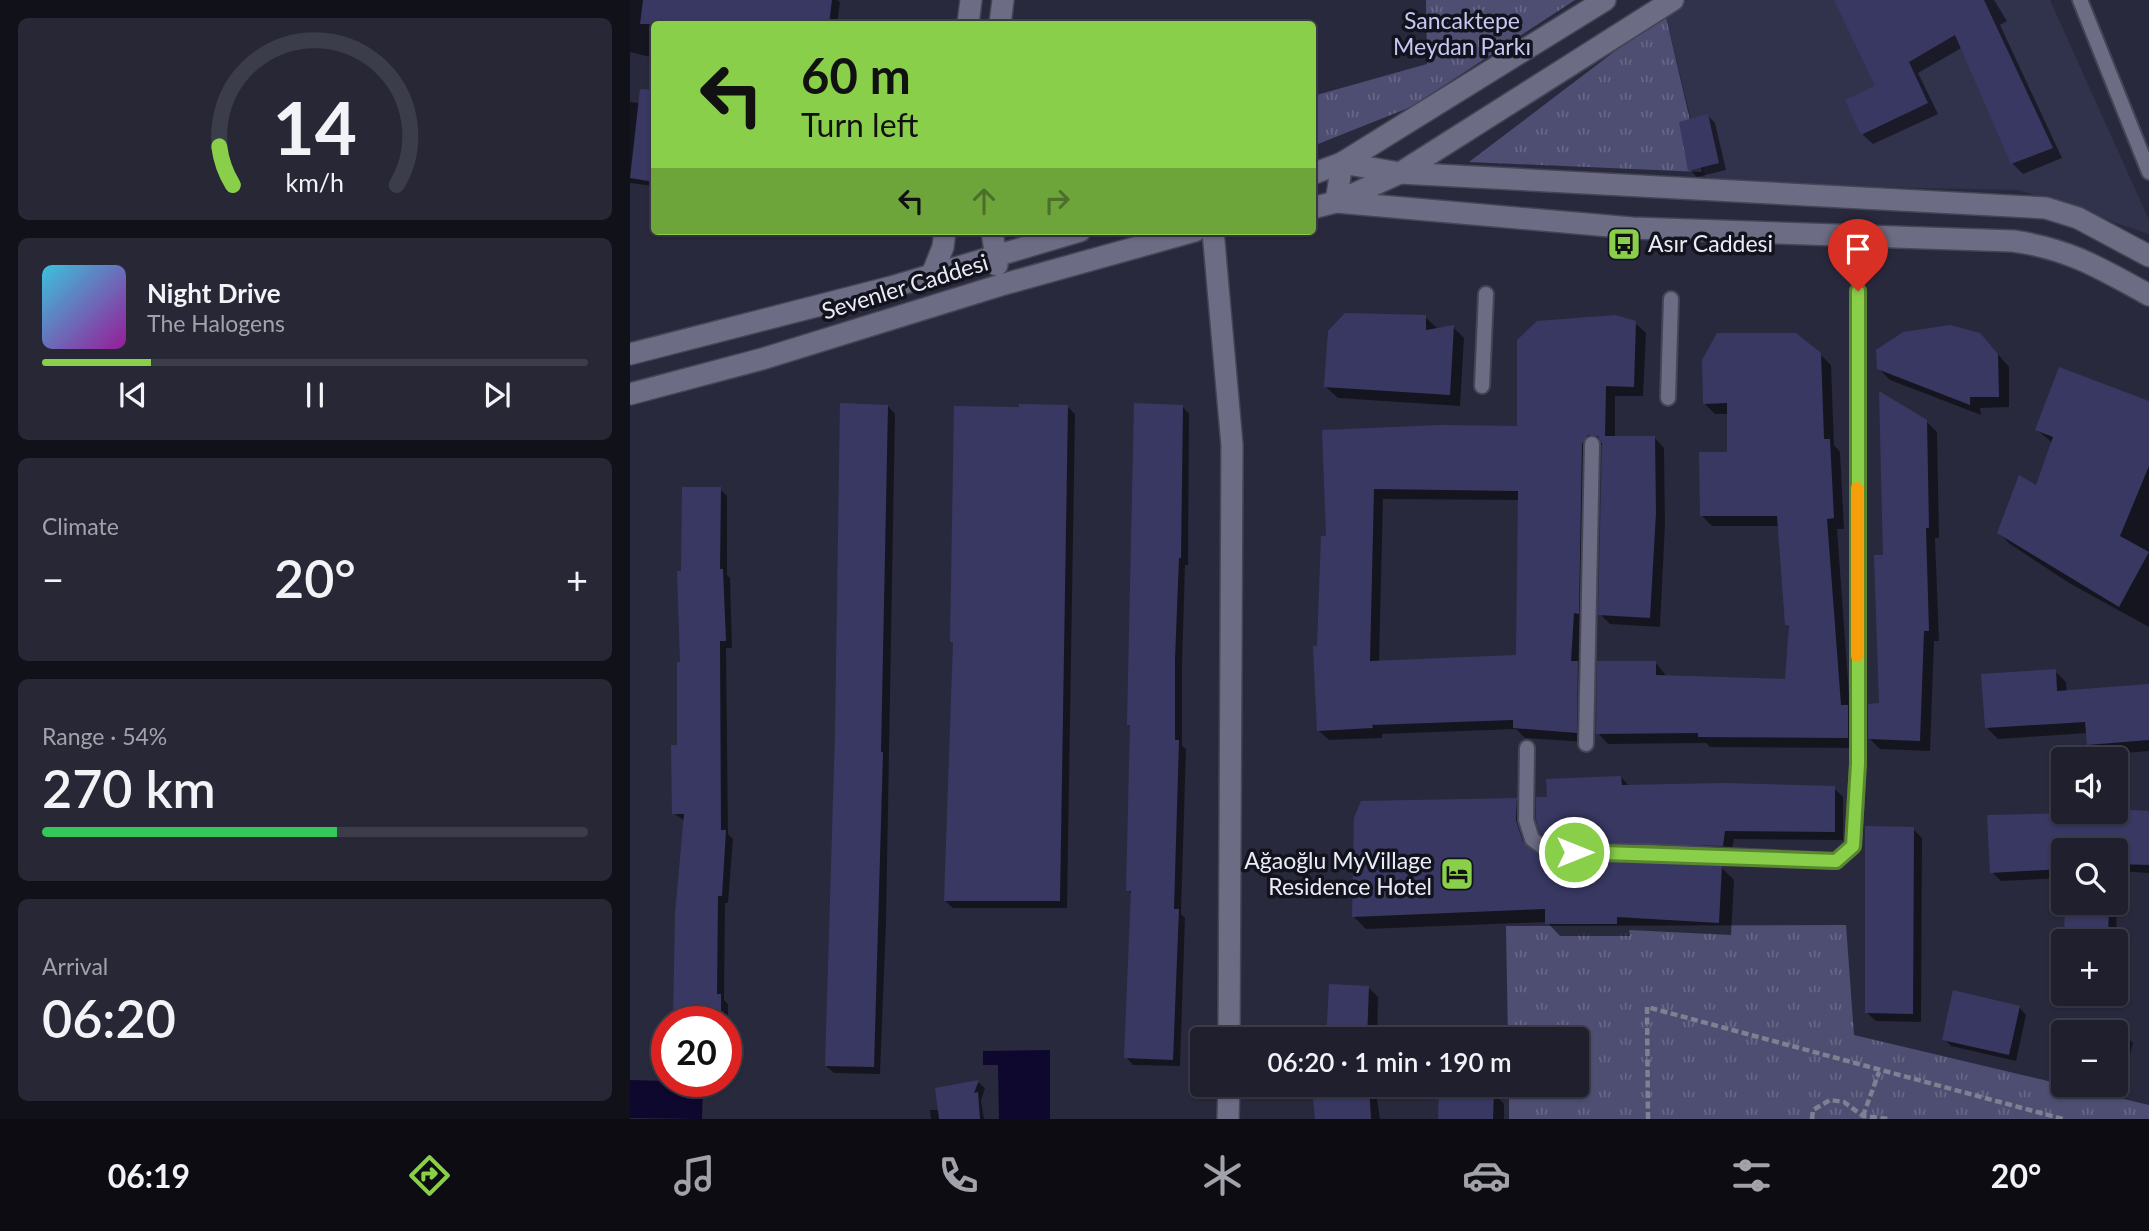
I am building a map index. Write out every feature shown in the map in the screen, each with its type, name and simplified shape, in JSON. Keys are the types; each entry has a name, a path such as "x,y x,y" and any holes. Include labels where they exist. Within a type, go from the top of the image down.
{"street":[{"path":"968,21 971,0"},
{"path":"1000,21 1003,0"},
{"path":"1316,173 1342,163 1605,0"},
{"path":"1316,207 1336,202 1400,173 1673,0"},
{"path":"1342,163 1400,173 2046,208 2078,218 2149,256"},
{"path":"1336,202 1342,163"},
{"path":"1336,202 1632,228 2013,241 2050,246 2077,255 2149,295"},
{"path":"933,272 943,247 944,235"},
{"path":"993,235 1001,285"},
{"name":"Sevenler Caddesi","path":"630,354 878,290 1056,235"},
{"name":"Sevenler Caddesi","path":"630,394 762,359 1001,285 1181,235"},
{"path":"1213,235 1232,445 1229,1027"},
{"path":"1228,1097 1228,1119"}],"lane":[{"path":"2080,0 2149,172"},
{"path":"1527,748 1526,820 1532,839 1549,852 1646,852 1836,861 1853,846 1858,764 1858,291"},
{"path":"1482,386 1486,294"},
{"path":"1668,398 1671,299"},
{"path":"1586,744 1592,444"}],"path":[{"path":"1648,1119 1647,1007 1880,1072 2063,1119"},
{"path":"1863,1116 1880,1072"},
{"path":"1812,1119 1813,1110 1830,1100 1844,1102 1863,1116 1889,1119"}],"shaded area":[{"path":"1687,0 2050,0 2149,220 2149,234 2019,190 1707,184 1665,13"},
{"path":"1050,1050 1050,1119 999,1119 998,1065 983,1065 983,1051"},
{"path":"630,1080 651,1081 651,1097 703,1097 702,1119 630,1118"}],"green space":[{"name":"Sancaktepe Meydan Parkı","path":"1426,0 1575,0 1411,107 1316,145 1316,95 1427,64"},
{"path":"1665,13 1702,172 1469,162"},
{"path":"1846,925 1854,1035 2051,1082 2051,1097 2115,1097 2149,1105 2149,1119 1509,1119 1509,1097 1589,1097 1589,1027 1508,1027 1506,926"}],"building":[{"path":"643,0 832,0 829,21 651,21 651,24 640,24"},
{"path":"1834,0 1984,0 2053,148 2011,164 1955,35 1909,62 1928,103 1861,135 1845,100 1875,86"},
{"path":"640,89 651,90 651,182 630,178"},
{"path":"1708,114 1719,163 1688,171 1679,122"},
{"path":"1345,313 1426,315 1426,330 1454,325 1450,395 1324,387 1328,331"},
{"path":"1615,315 1636,321 1634,387 1606,386 1605,436 1655,436 1656,513 1650,618 1598,615 1602,444 1598,436 1588,435 1582,444 1579,614 1574,613 1571,661 1578,661 1577,733 1513,728 1513,720 1372,725 1373,728 1317,731 1313,646 1317,646 1321,536 1326,536 1322,430 1441,425 1517,426 1517,340 1537,321","holes":["1374,489 1518,491 1516,655 1370,661"]},
{"path":"1950,325 1980,333 1998,354 1999,397 1970,397 1970,405 1877,369 1876,350 1903,332"},
{"path":"1717,333 1796,333 1821,353 1824,439 1830,439 1834,518 1827,519 1841,705 1848,705 1848,738 1698,737 1698,733 1596,734 1597,661 1656,661 1656,675 1785,679 1789,626 1785,625 1777,516 1700,516 1699,452 1727,452 1727,403 1703,404 1702,360"},
{"path":"2059,367 2149,401 2149,466 2120,536 2149,552 2119,607 1997,533 2019,475 2036,485 2053,437 2035,430"},
{"path":"1879,391 1927,420 1929,631 1924,631 1920,741 1868,739 1868,704 1879,703 1874,555 1883,555"},
{"path":"840,403 888,405 883,752 874,1067 825,1066 835,733"},
{"path":"1134,403 1183,405 1181,558 1175,659 1175,740 1179,740 1174,909 1179,909 1173,1060 1124,1058 1131,891 1126,891 1130,725 1127,725"},
{"path":"1019,404 1068,405 1060,901 944,901 953,642 950,642 954,406 1019,407"},
{"path":"682,487 721,487 720,569 723,569 726,641 720,641 721,830 726,830 722,896 718,896 717,994 721,994 721,1006 673,1006 675,914 684,814 672,814 671,745 677,745 677,662 680,662 677,571 681,571"},
{"path":"2056,669 2057,691 2149,684 2149,740 2087,745 2085,722 1985,728 1981,674"},
{"path":"1621,776 1622,785 1724,783 1835,786 1835,832 1725,831 1723,846 1553,842 1540,833 1536,819 1536,797 1547,797 1546,779"},
{"path":"1517,798 1516,820 1523,842 1545,860 1722,865 1719,923 1617,917 1617,924 1545,924 1545,909 1352,917 1354,818 1361,801"},
{"path":"2128,810 2149,811 2149,865 2128,864 2128,838 2051,838 2051,870 1990,873 1987,815 2051,814 2051,824 2128,824"},
{"path":"1865,826 1914,827 1913,1014 1865,1013"},
{"path":"2065,915 2109,915 2108,929 2064,929"},
{"path":"1329,984 1369,986 1367,1027 1327,1027"},
{"path":"1953,990 2020,1006 2009,1055 1942,1040"},
{"path":"979,1080 974,1093 978,1092 980,1119 939,1119 935,1088"},
{"path":"1313,1097 1370,1097 1371,1119 1315,1119"},
{"path":"1439,1097 1494,1097 1493,1119 1438,1119"}],"slow traffic":[{"path":"1857,488 1857,656"}],"place":[{"name":"Asır Caddesi","path":"1624,244"},
{"name":"Ağaoğlu MyVillage Residence Hotel","path":"1457,874"}],"route":[{"path":"1574,852 1646,852 1836,861 1853,846 1858,764 1858,291"}]}
